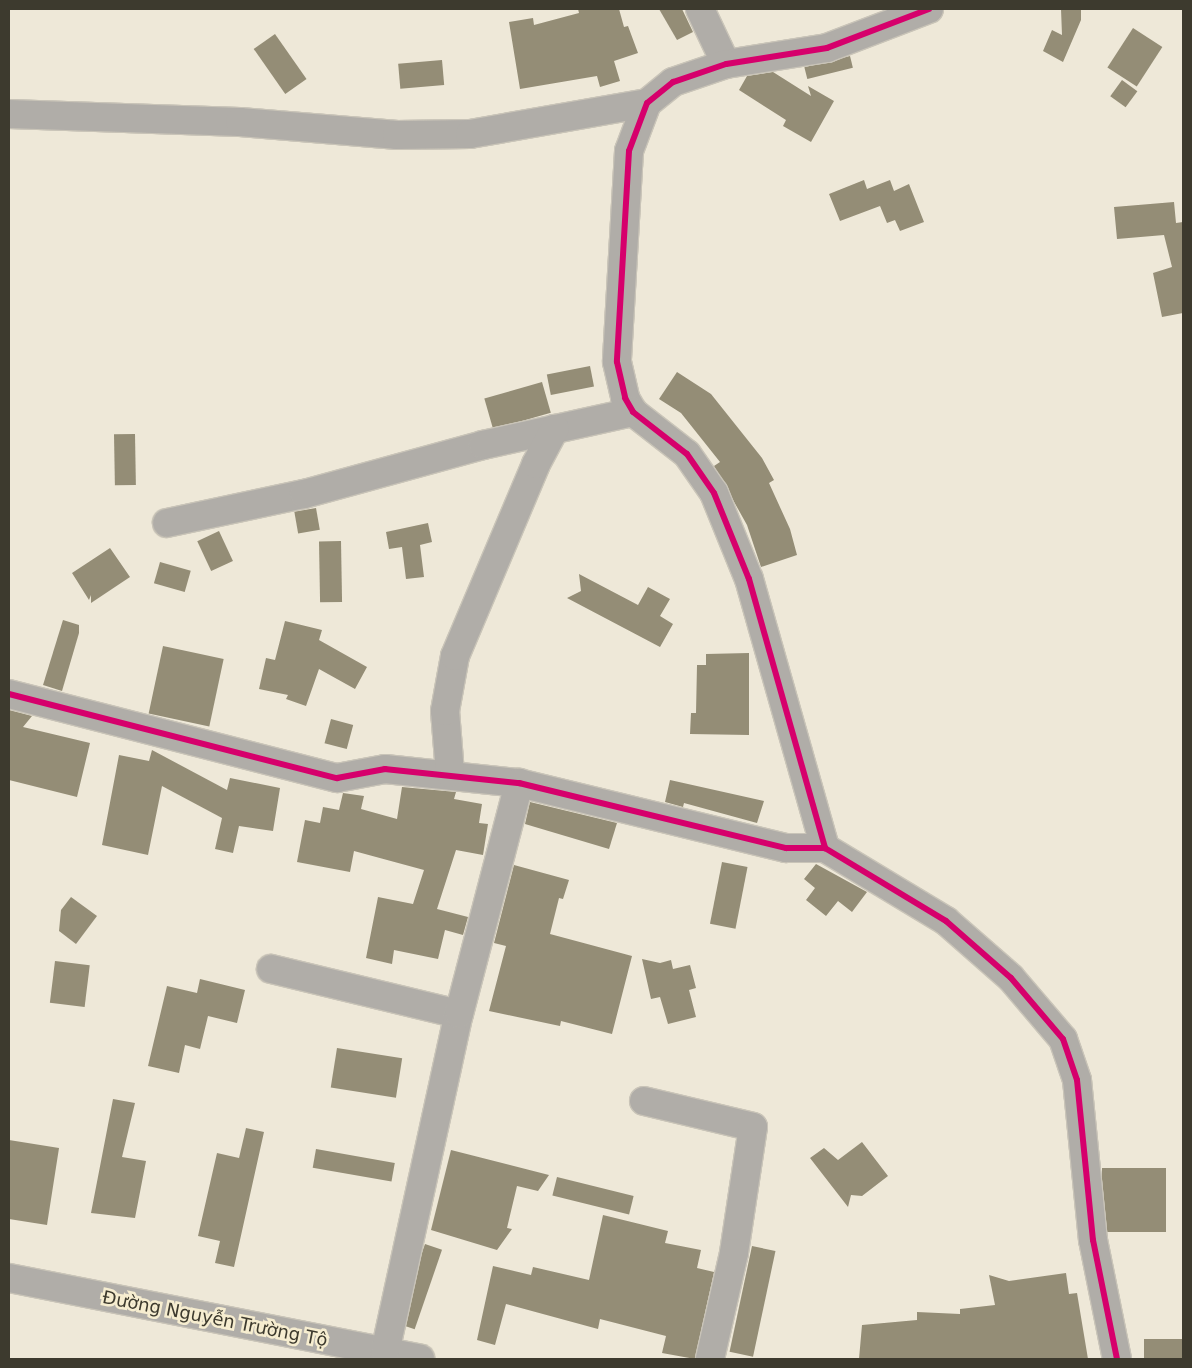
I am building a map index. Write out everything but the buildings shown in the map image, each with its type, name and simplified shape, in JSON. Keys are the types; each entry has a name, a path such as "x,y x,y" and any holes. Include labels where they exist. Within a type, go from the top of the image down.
{"street":[{"path":"700,9 726,64"},
{"path":"9,114 240,122 397,135 470,134 647,103 673,82 726,64 827,48 929,9"},
{"path":"647,103 629,151 617,362 625,398 633,412 687,454 714,493 748,579 825,848"},
{"path":"167,523 304,494 633,412"},
{"path":"450,773 445,711 455,656 536,464 555,430"},
{"path":"9,694 337,778 385,769 450,773 519,783 786,848 825,848 946,921 1011,978 1063,1039 1077,1080 1093,1240 1117,1359"},
{"path":"385,1352 459,1014 519,783"},
{"path":"272,969 459,1014"},
{"path":"644,1100 753,1126 734,1253 710,1359"},
{"name":"Đường Nguyễn Trường Tộ","path":"9,1278 420,1359"}],"cycle path":[{"path":"929,9 827,48 726,64 673,82 647,103 629,151 617,362 625,398 633,412 687,454 714,493 749,579 825,848 946,921 1011,978 1063,1039 1077,1080 1093,1240 1117,1359"},
{"path":"9,694 337,778 385,769 519,783 786,848 825,848"}]}
